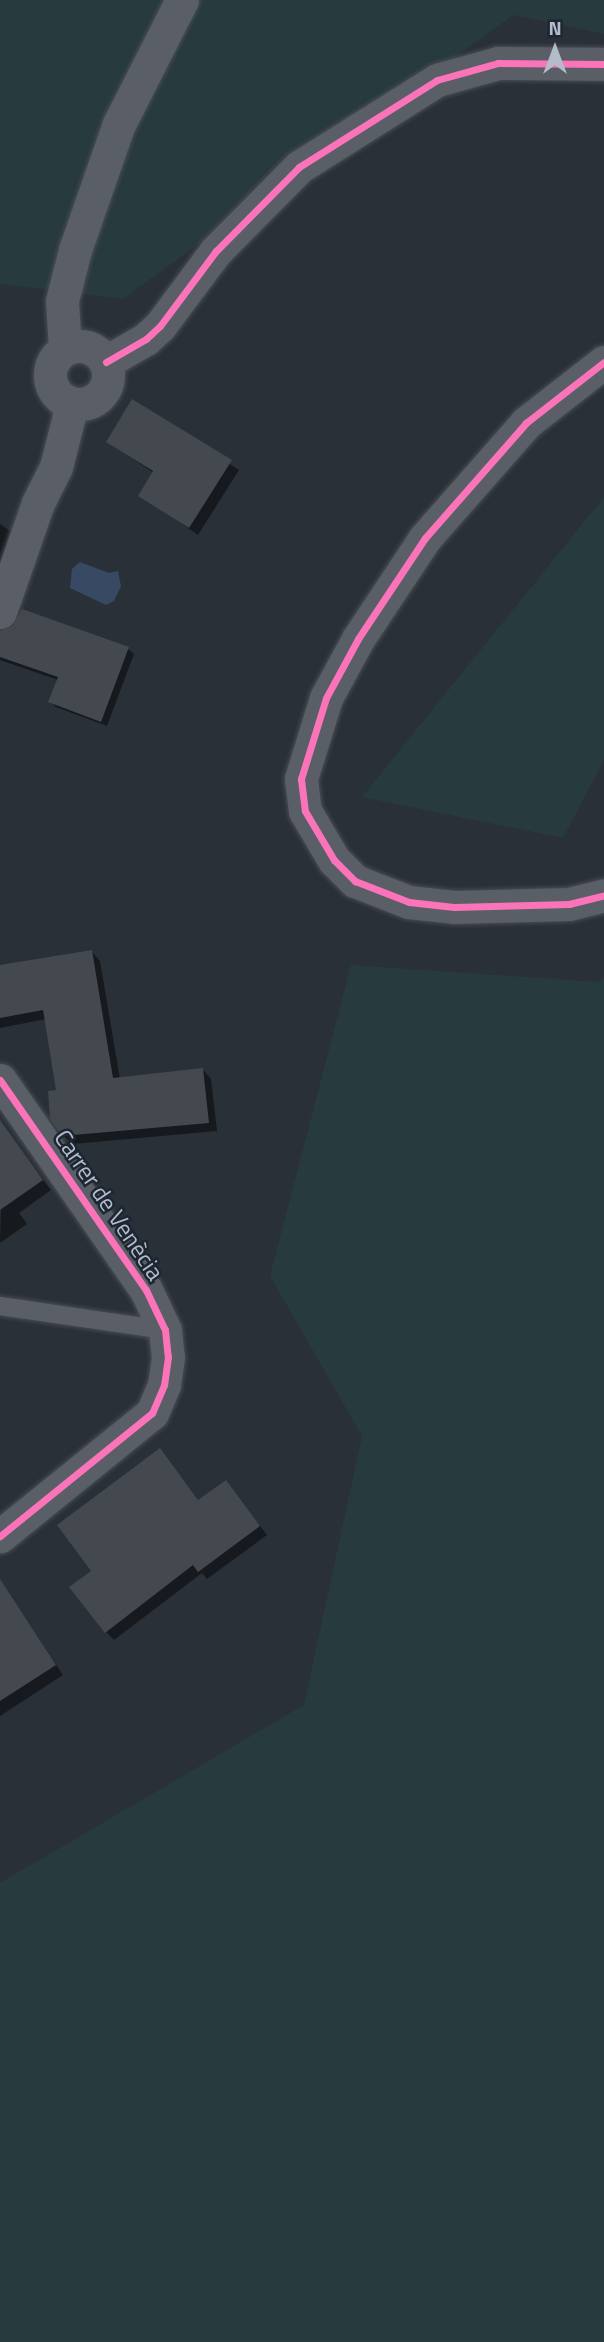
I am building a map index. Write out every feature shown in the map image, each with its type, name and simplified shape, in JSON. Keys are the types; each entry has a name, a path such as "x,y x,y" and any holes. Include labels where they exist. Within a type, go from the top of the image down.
{"street":[{"path":"65,349 62,301 75,250 119,124 182,0"},
{"path":"106,362 146,340 160,326 216,251 299,167 437,80 498,63 604,64"},
{"path":"85,346 106,362 108,381 100,397 72,404 56,393 50,374 52,364 65,349 85,346"},
{"path":"604,362 526,423 425,538 358,639 326,698 301,779 305,811 334,860 355,881 409,902 454,907 569,904 604,895"},
{"path":"0,612 38,503 56,467 72,404"},
{"name":"Carrer de Venècia","path":"0,1080 146,1290 165,1330 164,1385 152,1413 0,1536"}],"lane":[{"path":"0,1306 165,1330"}],"green space":[{"path":"0,0 604,0 604,34 513,15 123,299 0,284"},
{"path":"604,497 604,760 563,838 362,797"},
{"path":"351,965 599,982 604,977 604,2342 0,2342 0,1883 304,1705 362,1436 270,1276"}],"water":[{"path":"80,562 109,573 118,571 121,586 114,601 106,605 70,588 72,569"}],"building":[{"path":"132,399 232,460 189,528 138,496 153,471 106,442"},
{"path":"22,609 129,647 101,722 48,702 58,677 0,657 0,631 13,626"},
{"path":"92,950 113,1078 203,1068 209,1123 62,1136 50,1119 48,1091 56,1090 43,1010 0,1018 0,965"},
{"path":"0,1120 43,1180 0,1210"},
{"path":"160,1448 198,1500 226,1480 260,1526 198,1572 193,1565 105,1633 69,1587 91,1571 57,1525"},
{"path":"0,1579 56,1665 0,1701"}],"cycle path":[{"path":"106,362 146,339 160,326 216,251 299,167 437,80 498,63 604,64"},
{"path":"604,362 526,423 425,538 358,639 326,698 301,779 305,811 334,860 355,881 409,902 454,907 569,904 604,895"},
{"path":"0,1080 146,1290 165,1330 168,1357 164,1385 152,1413 0,1536"}]}
